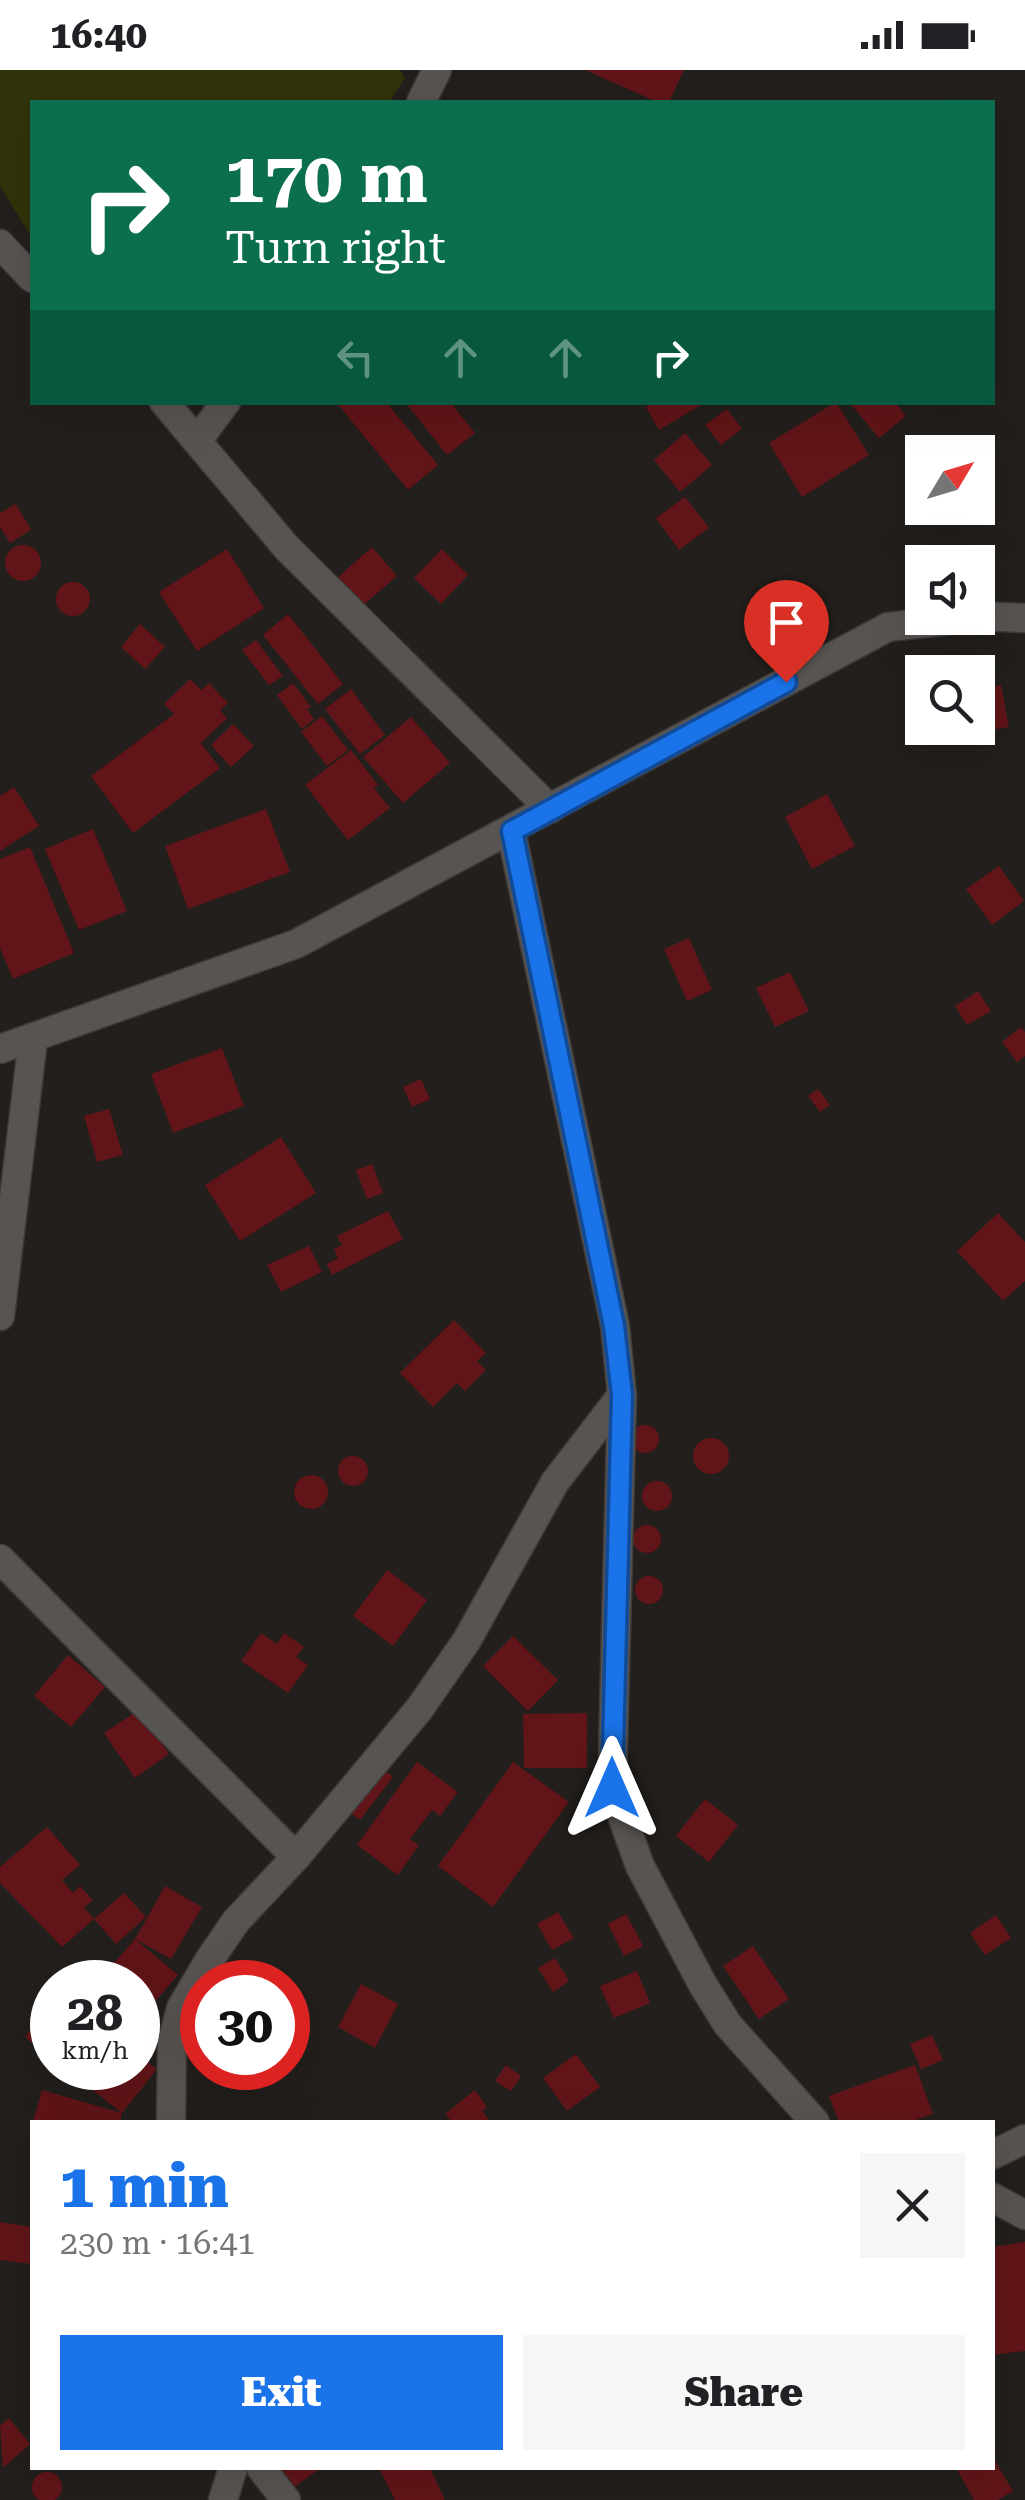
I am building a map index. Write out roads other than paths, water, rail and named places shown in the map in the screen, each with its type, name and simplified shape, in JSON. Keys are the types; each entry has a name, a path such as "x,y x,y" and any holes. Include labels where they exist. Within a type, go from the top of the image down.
{"street":[{"path":"422,100 437,70"},
{"path":"0,244 30,276"},
{"path":"167,405 287,548 550,809"},
{"path":"197,441 224,405"},
{"path":"995,617 1025,618"},
{"path":"0,1049 296,944 888,627 905,625"},
{"path":"512,831 614,1326 622,1395 612,1788 640,1866 703,1986 728,2025 812,2120"},
{"path":"0,1316 33,1040"},
{"path":"171,2120 172,2043 182,2008 236,1921 296,1857 420,1708 467,1640 556,1482 622,1395"},
{"path":"0,1559 296,1857"},
{"path":"995,2154 1025,2139"},
{"path":"995,2199 1025,2215"},
{"path":"223,2500 232,2470"},
{"path":"263,2470 286,2500"}]}
